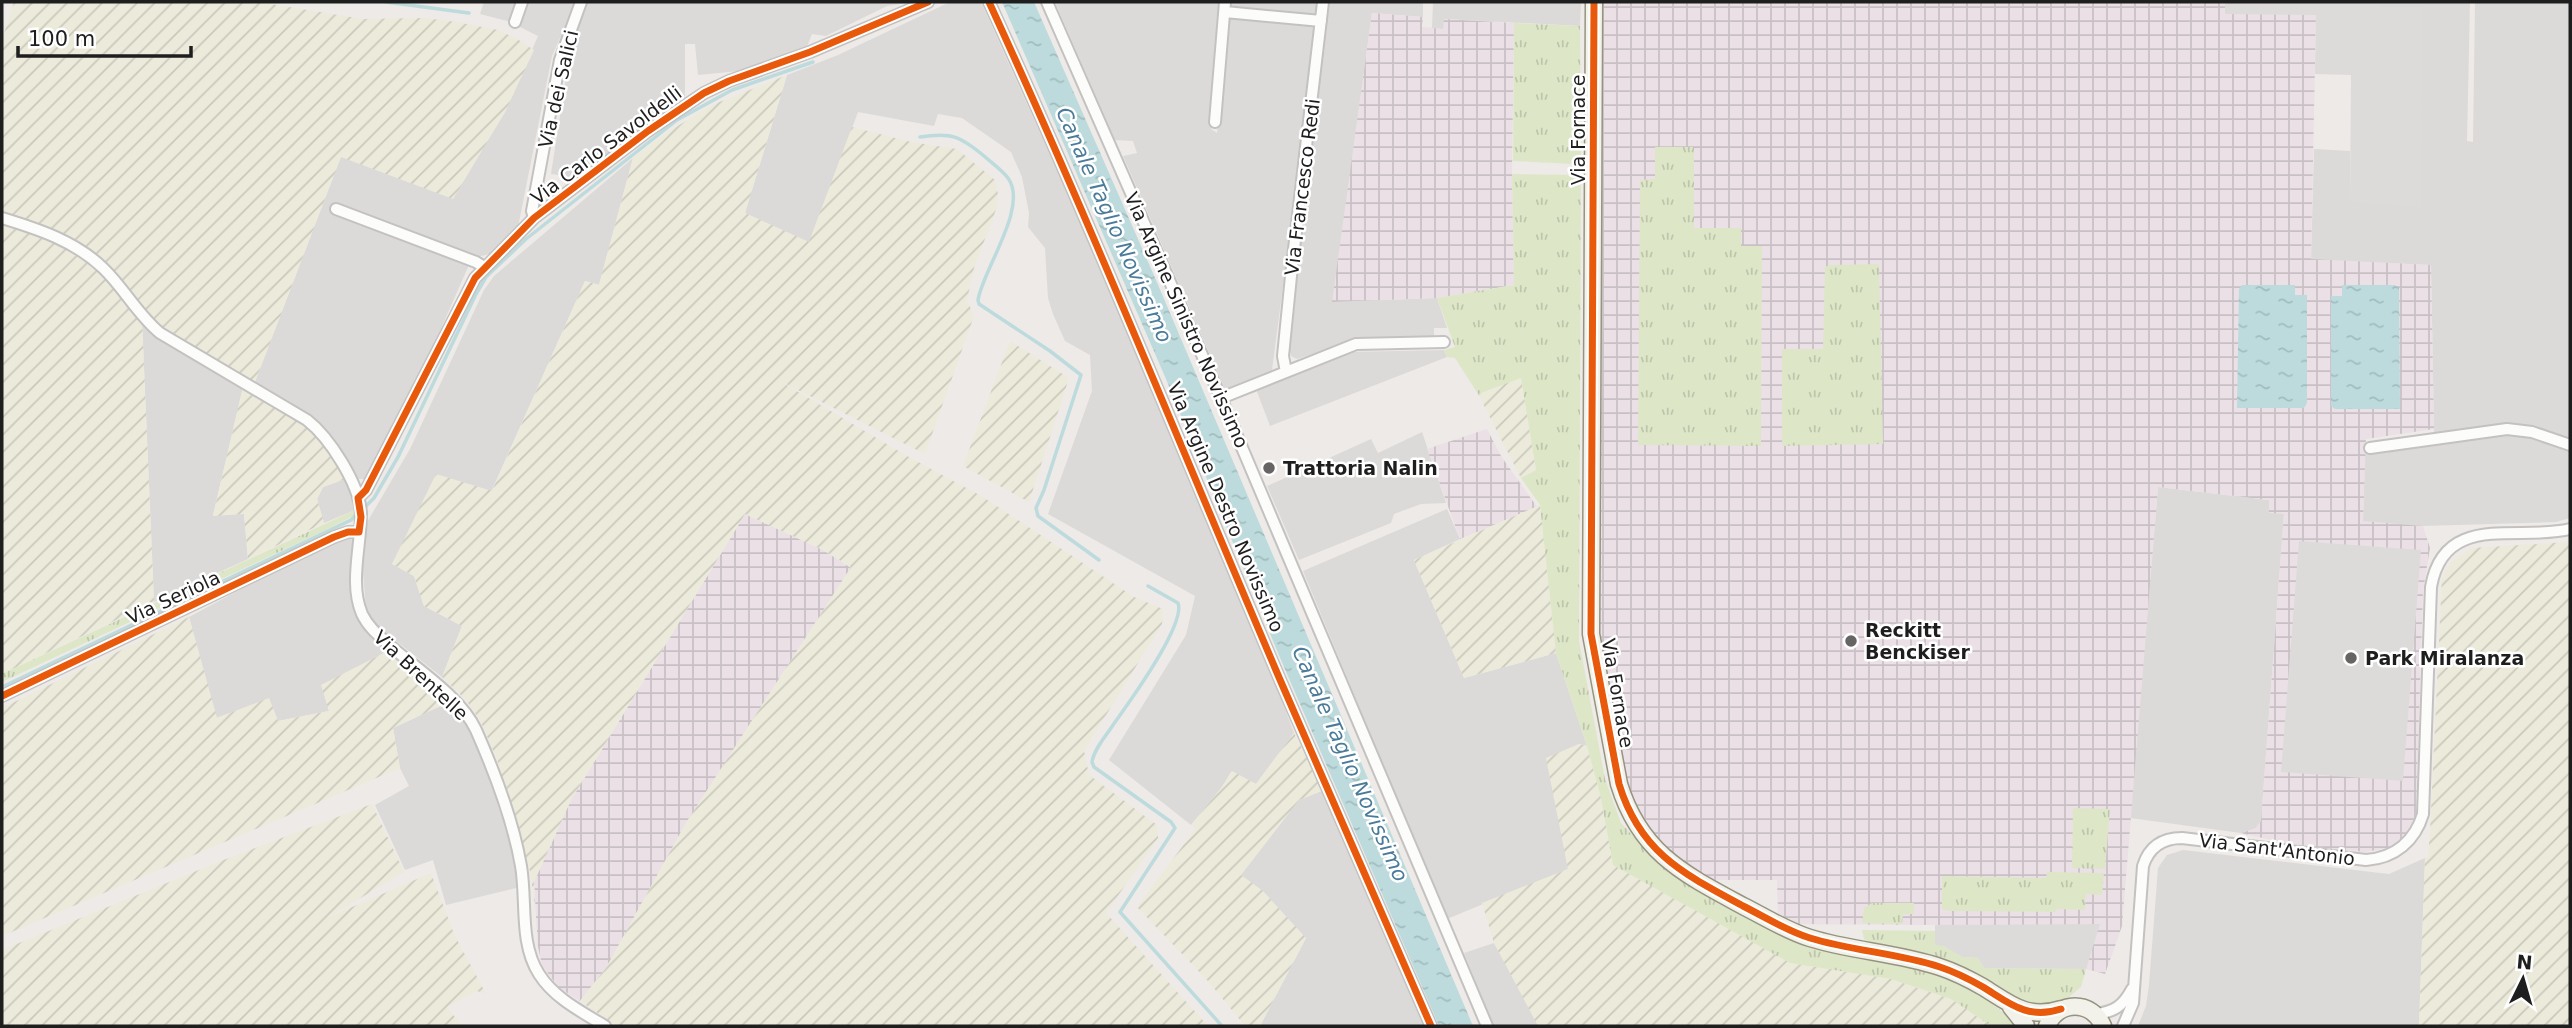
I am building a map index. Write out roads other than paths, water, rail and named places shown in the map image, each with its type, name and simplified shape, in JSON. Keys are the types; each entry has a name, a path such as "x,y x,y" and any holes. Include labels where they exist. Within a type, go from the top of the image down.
{"street":[{"path":"515,22 522,2"},
{"name":"Via dei Salici","path":"534,218 532,211 560,60 581,2"},
{"name":"Via Carlo Savoldelli","path":"359,501 461,301 484,267 534,218 648,131 704,93 928,2"},
{"name":"Via Argine Destro Novissimo","path":"989,2 1061,159 1280,679 1355,846 1431,1026"},
{"name":"Via Argine Sinistro Novissimo","path":"1047,2 1222,398 1487,1026"},
{"name":"Via Francesco Redi","path":"1286,372 1283,356 1288,305 1323,2"},
{"name":"Via Fornace","path":"1594,2 1591,634 1619,784 1627,807 1646,839 1672,865 1693,879 1786,928 1829,943 1939,967 1979,985 2011,1007 2026,1026"},
{"path":"1215,122 1225,7 1321,21"},
{"path":"336,209 484,267"},
{"name":"Via Brentelle","path":"2,218 54,236 83,251 104,269 142,317 160,333 307,420 327,438 335,449 359,501 361,517 358,597 366,621 458,704 470,719 502,796 519,857 528,940 536,969 556,993 605,1026"},
{"path":"1222,398 1356,344 1444,342"},
{"path":"2370,448 2507,429 2532,432 2570,445"},
{"name":"Via Sant'Antonio","path":"2123,1026 2133,1003 2143,866 2149,853 2159,843 2182,838 2366,860 2389,855 2409,842 2424,814 2431,595 2433,578 2439,563 2455,545 2477,535 2570,529"},
{"name":"Via Seriola","path":"2,696 334,537 348,532 359,532"},
{"path":"2099,1020 2104,1013 2121,1006 2133,987"},
{"name":"Via Fornace","path":"2011,1007 2040,1013 2079,1006 2099,1020"},
{"path":"2047,1026 2051,1017 2061,1009"}],"water":[{"name":"Canale Taglio Novissimo","path":"1002,2 1034,2 1156,280 1473,1026 1439,1026 1278,653 1166,379"},
{"path":"2242,285 2295,285 2295,295 2307,295 2307,403 2304,408 2237,408 2239,289"},
{"path":"2342,285 2395,285 2399,288 2400,409 2335,409 2331,406 2331,296 2342,296"}],"waterway":[{"path":"386,2 469,13"},
{"path":"364,508 374,498 398,457 486,277 526,239 677,120 732,90 813,62"},
{"path":"920,137 955,137 984,156 1008,178 1013,190 1013,205 978,300 979,304 1081,375 1036,508 1038,516 1099,560"},
{"path":"2,687 351,520 358,513"},
{"path":"1148,586 1178,603 1178,614 1165,646 1095,752 1092,762 1094,767 1171,822 1175,828 1120,912 1222,1026"}],"place":[{"name":"Trattoria Nalin","path":"1269,468"},
{"name":"Reckitt Benckiser","path":"1851,641"},
{"name":"Park Miralanza","path":"2351,658"}]}
